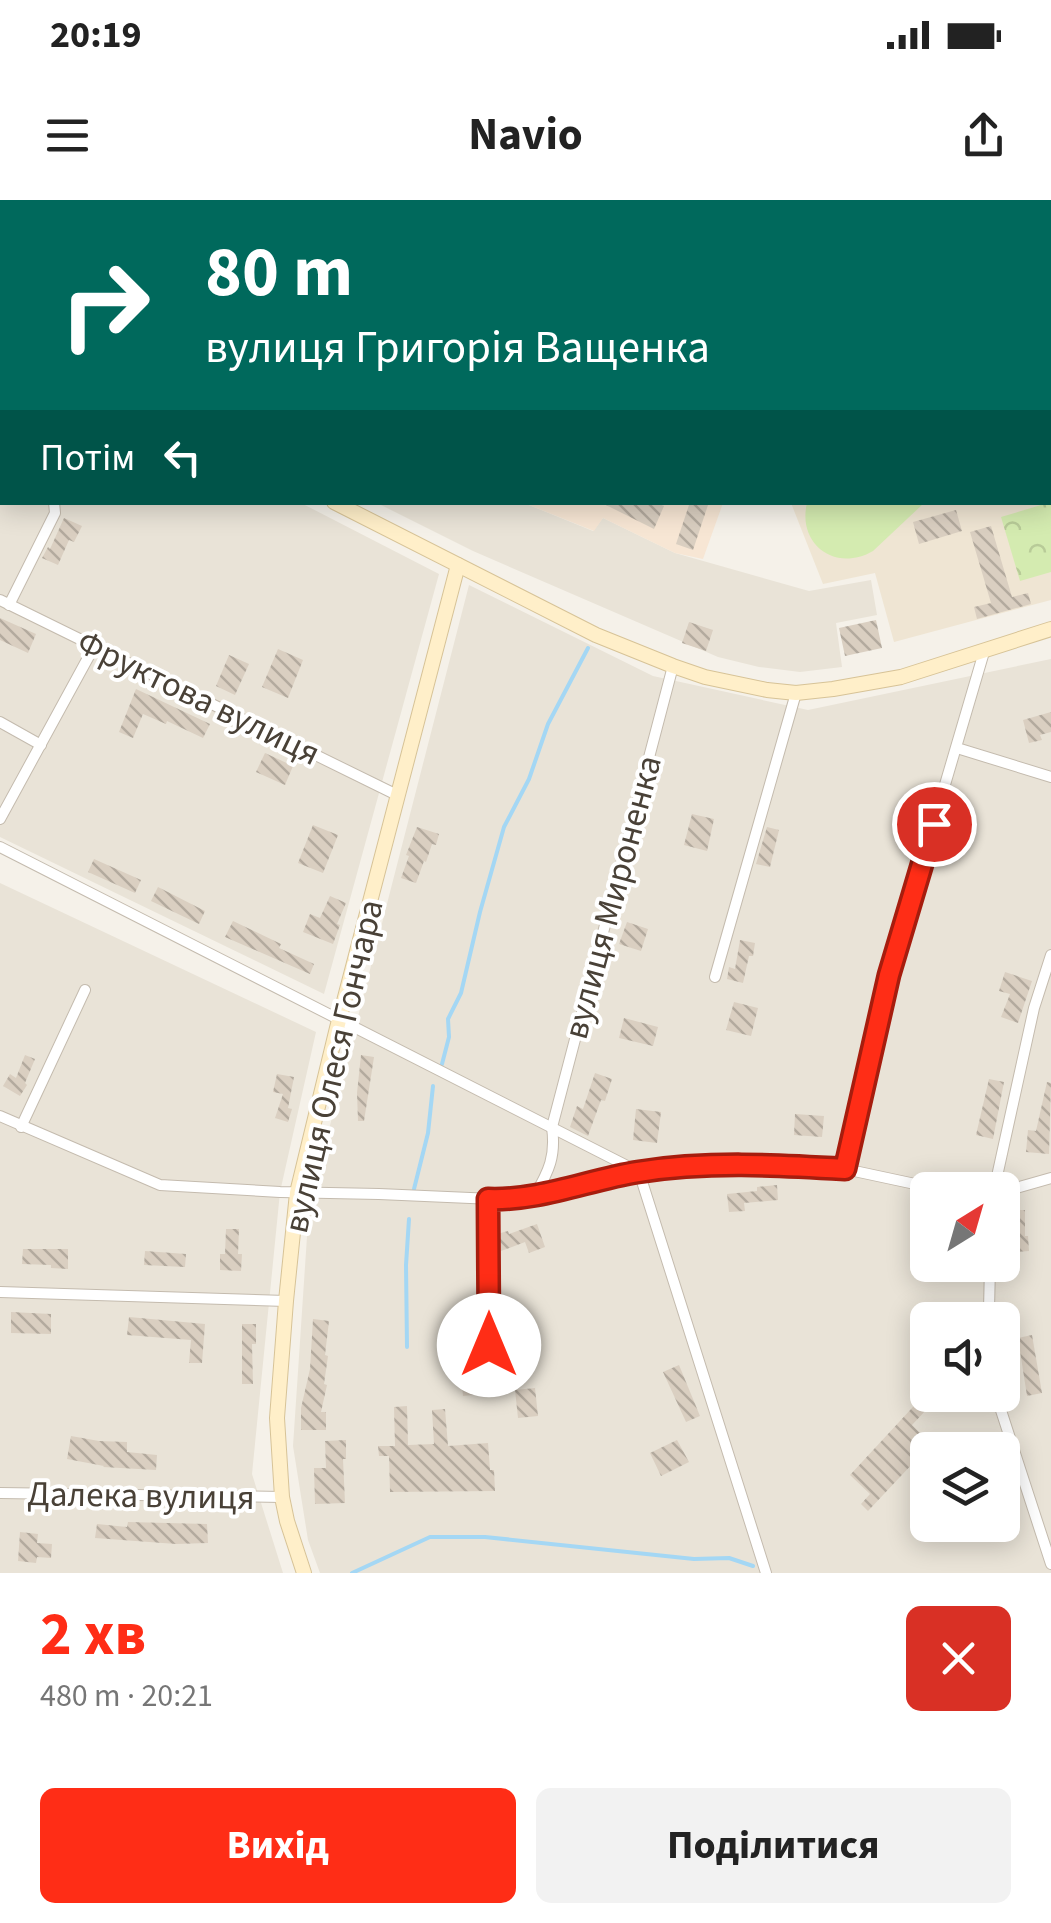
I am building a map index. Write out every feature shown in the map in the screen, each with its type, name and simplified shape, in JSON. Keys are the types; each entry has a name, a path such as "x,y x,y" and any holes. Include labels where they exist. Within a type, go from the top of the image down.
{"main road":[{"path":"340,505 596,634 673,666 752,687 796,692 901,677 1051,629"},
{"name":"вулиця Олеся Гончара","path":"304,1573 282,1497 277,1418 297,1192 458,565"}],"street":[{"path":"4,603 55,512 54,505"},
{"name":"Фруктова вулиця","path":"4,603 398,795"},
{"path":"0,819 95,646"},
{"path":"845,1169 889,975 984,652"},
{"name":"вулиця Мироненка","path":"534,1196 548,1173 555,1145 552,1127 673,666"},
{"path":"715,976 796,692"},
{"path":"0,722 41,744"},
{"path":"957,748 1051,777"},
{"path":"0,847 639,1172 766,1573"},
{"path":"998,1172 1034,1008 1051,955"},
{"path":"21,1127 85,990"},
{"path":"0,1116 160,1185 514,1200 639,1172 751,1164 845,1169 910,1183"},
{"path":"1020,1187 1051,1178"},
{"path":"488,1199 489,1382"},
{"path":"0,1292 286,1301"},
{"path":"1002,1412 1051,1564"},
{"name":"Далека вулиця","path":"0,1493 282,1497"}],"shaded area":[{"path":"0,505 305,505 439,574 324,994 0,837"},
{"path":"381,505 529,505 593,531 603,518 675,553 809,591 871,580 877,615 836,623 842,667 800,672 759,667 718,657 473,551"},
{"path":"529,505 722,505 703,559 675,553 603,518 594,531"},
{"path":"792,505 1051,505 1051,600 894,642 875,573 823,584"},
{"path":"469,585 653,676 808,710 1051,659 1051,1573 320,1573 308,1540 293,1446 309,1207"},
{"path":"0,883 316,1032 280,1192 252,1474 283,1573 0,1573"}],"green space":[{"path":"807,505 922,505 873,551 845,559 822,551 813,542 805,518"},
{"path":"1051,505 1051,572 1020,581 1001,517"}],"building":[{"path":"606,505 664,506 654,529"},
{"path":"689,505 708,505 693,550 676,544"},
{"path":"956,510 962,531 919,544 913,522"},
{"path":"64,518 82,526 74,542 69,540 58,565 42,558"},
{"path":"991,526 1012,597 1028,593 1031,604 977,619 974,607 991,603 970,532"},
{"path":"0,618 36,634 28,653 0,640"},
{"path":"876,620 882,648 845,656 839,628"},
{"path":"689,622 713,630 706,651 682,643"},
{"path":"278,649 303,660 288,698 262,687"},
{"path":"229,655 249,664 235,695 216,686"},
{"path":"136,689 210,724 203,738 143,714 133,738 119,732"},
{"path":"1051,712 1051,732 1040,735 1042,740 1029,743 1023,720"},
{"path":"265,753 293,766 285,785 256,772"},
{"path":"692,814 714,819 707,851 684,845"},
{"path":"313,825 338,835 323,873 298,863"},
{"path":"417,827 439,834 416,883 401,878"},
{"path":"767,827 779,830 770,867 756,864"},
{"path":"94,859 141,880 135,893 88,872"},
{"path":"158,887 205,911 199,924 151,901"},
{"path":"330,896 346,903 333,944 303,932 310,914 320,918"},
{"path":"233,921 314,964 310,974 225,937"},
{"path":"627,922 648,929 641,951 619,944"},
{"path":"740,940 755,943 743,983 727,979 729,967 735,969"},
{"path":"1005,972 1032,981 1018,1023 1001,1017 1010,994 999,991"},
{"path":"734,1002 758,1008 751,1036 726,1030"},
{"path":"624,1018 658,1027 653,1046 619,1038"},
{"path":"25,1055 35,1059 20,1096 3,1086 10,1074 16,1078"},
{"path":"361,1055 374,1057 364,1121 358,1121 357,1093"},
{"path":"595,1073 612,1079 588,1136 570,1127 577,1106 583,1109"},
{"path":"277,1074 294,1077 288,1122 275,1118 283,1094 273,1092"},
{"path":"989,1079 1004,1082 993,1139 976,1135"},
{"path":"1047,1082 1051,1083 1049,1154 1026,1152 1028,1130 1036,1131"},
{"path":"636,1109 661,1112 657,1143 633,1140"},
{"path":"795,1114 824,1116 822,1137 794,1135"},
{"path":"777,1185 778,1200 744,1203 745,1211 729,1212 727,1194"},
{"path":"1020,1210 1025,1210 1029,1251 1020,1252"},
{"path":"537,1224 545,1247 529,1253 525,1242 501,1251 497,1234"},
{"path":"226,1229 239,1229 241,1271 220,1270"},
{"path":"23,1249 68,1249 68,1269 22,1264"},
{"path":"145,1251 186,1254 185,1267 144,1265"},
{"path":"510,1297 512,1341 498,1342 497,1298"},
{"path":"11,1312 51,1314 51,1334 11,1333"},
{"path":"129,1317 205,1324 202,1363 189,1363 191,1340 127,1335"},
{"path":"313,1319 329,1321 324,1384 327,1385 321,1412 326,1412 326,1430 301,1430"},
{"path":"242,1324 256,1324 253,1384 242,1384"},
{"path":"1032,1335 1042,1393 1027,1396 1020,1338"},
{"path":"478,1336 484,1394 463,1396 460,1363 467,1363 466,1337"},
{"path":"679,1365 700,1416 686,1422 663,1372"},
{"path":"535,1388 538,1416 518,1418 515,1390"},
{"path":"407,1406 408,1445 434,1444 432,1410 445,1409 448,1446 488,1443 495,1491 390,1492 389,1456 379,1456 378,1446 395,1446 394,1407"},
{"path":"910,1410 924,1412 912,1425 919,1432 910,1432 910,1466 868,1511 861,1504 870,1494 850,1475"},
{"path":"71,1436 127,1442 127,1452 157,1455 156,1470 103,1467 67,1459"},
{"path":"346,1440 345,1503 315,1504 314,1468 326,1468 325,1441"},
{"path":"677,1440 689,1462 661,1476 650,1453"},
{"path":"128,1522 207,1524 208,1543 95,1538 97,1524 127,1527"},
{"path":"20,1532 38,1534 37,1543 52,1544 51,1558 37,1557 36,1563 18,1561"}],"waterway":[{"path":"442,1064 449,1037 448,1019 461,993 504,827 529,779 548,724 588,648"},
{"path":"414,1189 428,1133 433,1086"},
{"path":"407,1347 409,1219"},
{"path":"352,1573 430,1537 485,1537 694,1559 729,1558 753,1566"}],"route":[{"path":"489,1345 488,1199 514,1200 639,1172 751,1164 845,1169 889,975 934,824"}]}
